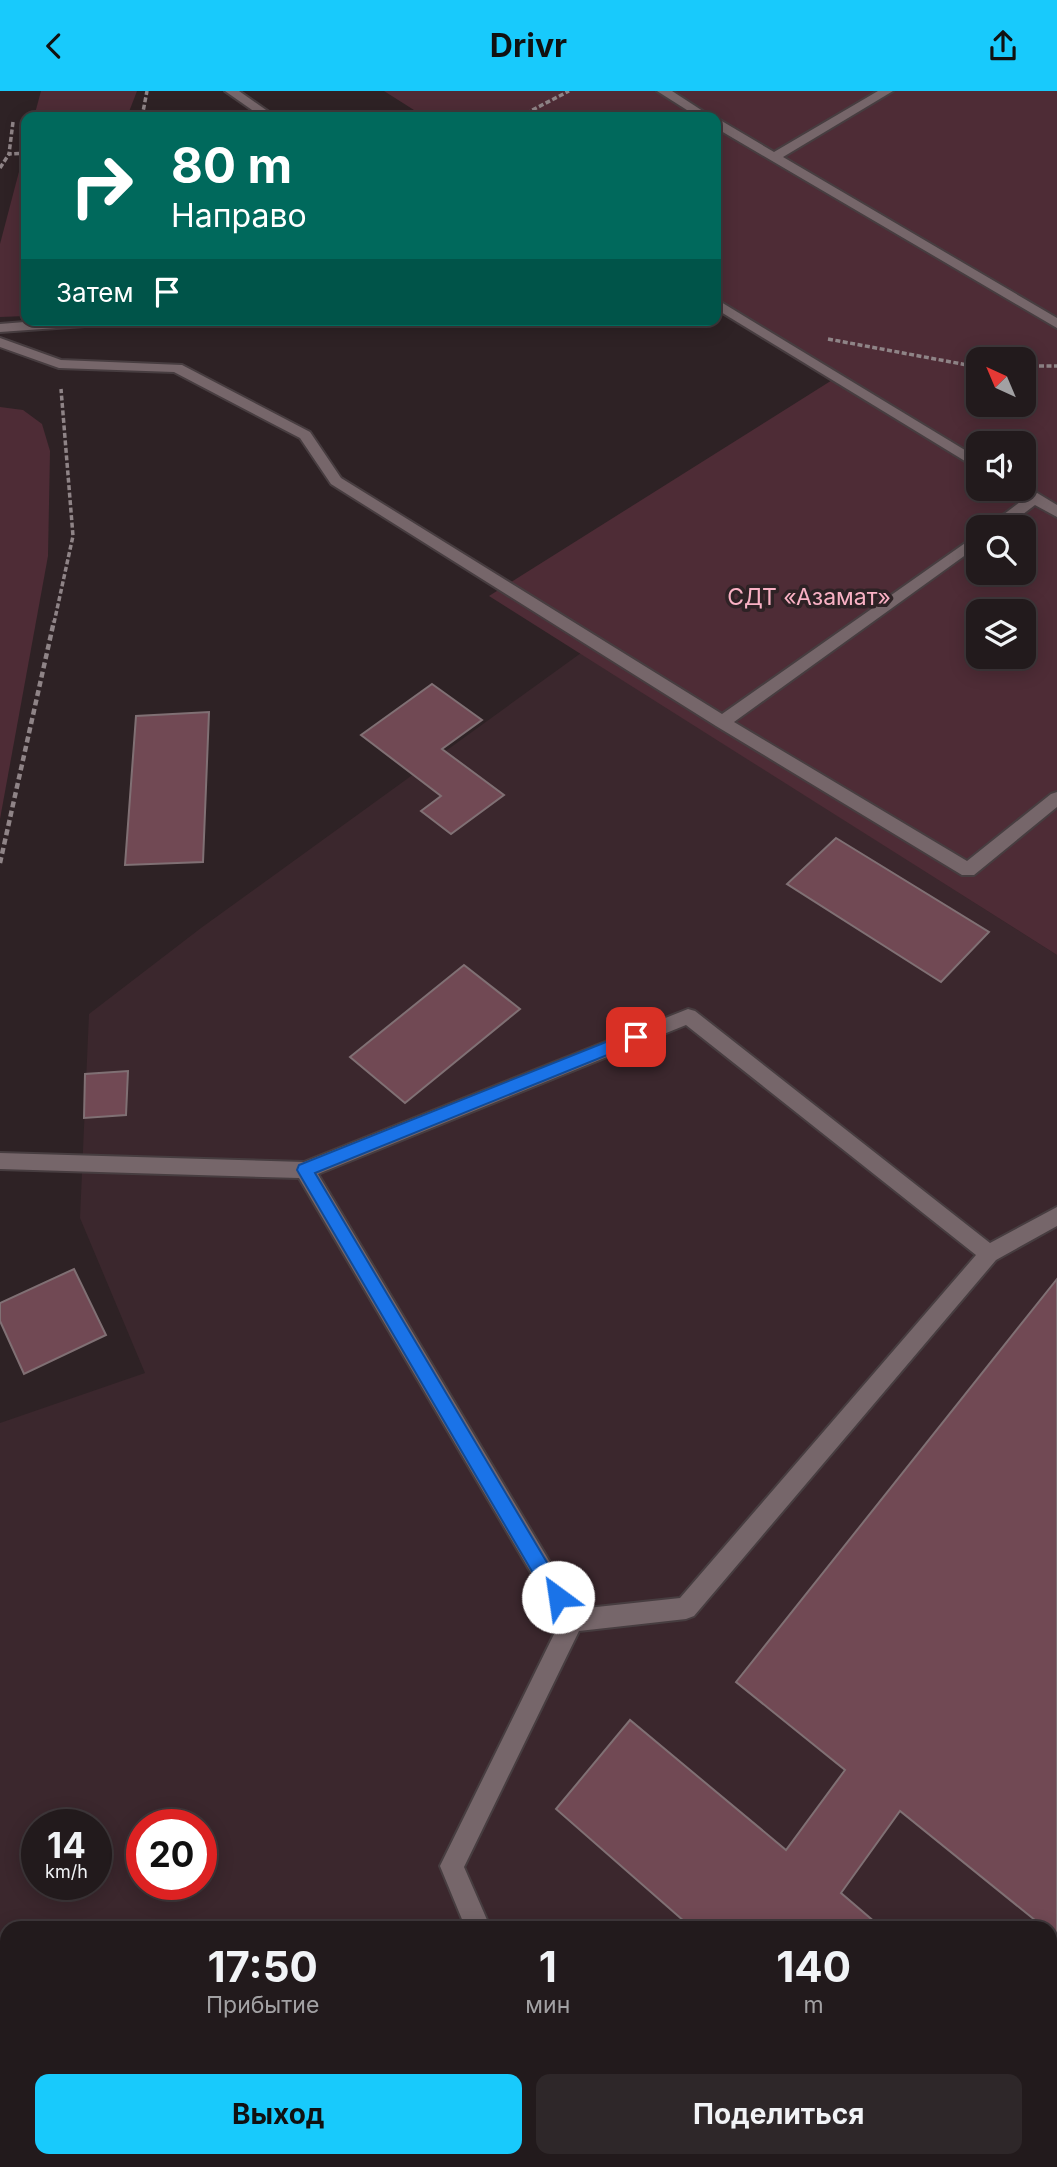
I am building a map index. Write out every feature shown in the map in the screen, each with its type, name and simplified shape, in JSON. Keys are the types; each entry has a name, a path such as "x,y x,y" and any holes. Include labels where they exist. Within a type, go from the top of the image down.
{"lane":[{"path":"231,91 262,112"},
{"path":"663,91 698,112"},
{"path":"774,158 887,91"},
{"path":"721,126 1057,324"},
{"path":"721,306 966,457"},
{"path":"0,328 28,326"},
{"path":"0,342 59,364 177,368 305,435 336,481 722,722 968,870 1057,798"},
{"path":"1036,499 1057,512"},
{"path":"1012,515 1031,501"},
{"path":"722,722 966,548"},
{"path":"0,1161 305,1170 688,1016 989,1254"},
{"path":"305,1170 572,1621"},
{"path":"572,1621 686,1608 989,1254 1057,1216"},
{"path":"476,1921 452,1866 572,1621"}],"path":[{"path":"143,112 147,91"},
{"path":"529,112 569,91"},
{"path":"0,168 9,154 13,122"},
{"path":"9,154 21,153"},
{"path":"818,338 966,365"},
{"path":"0,863 73,536 59,364"},
{"path":"1036,366 1057,366"}],"shaded area":[{"path":"581,653 1057,955 1057,1921 0,1921 0,1423 145,1373 80,1218 89,1014 201,928"}],"green space":[{"path":"41,91 137,91 129,112 35,112"},
{"name":"СДТ «Азамат»","path":"384,91 1057,91 1057,955 489,596 837,377 721,304 721,112 417,112"},
{"path":"21,164 21,316 0,317 0,244"},
{"path":"0,407 23,410 42,424 50,451 48,556 0,819"}],"building":[{"path":"432,684 482,720 442,749 504,795 451,834 421,811 441,796 361,735"},
{"path":"209,712 203,862 125,865 136,716"},
{"path":"836,838 989,932 941,982 787,884"},
{"path":"464,965 520,1009 405,1103 350,1057"},
{"path":"128,1071 126,1115 84,1118 85,1074"},
{"path":"74,1269 106,1335 24,1374 0,1321 0,1303"},
{"path":"1057,1279 1057,1921 1036,1921 900,1811 841,1893 874,1921 684,1921 556,1809 630,1720 786,1850 845,1770 736,1682"}],"route":[{"path":"558,1597 305,1170 636,1037"}]}
